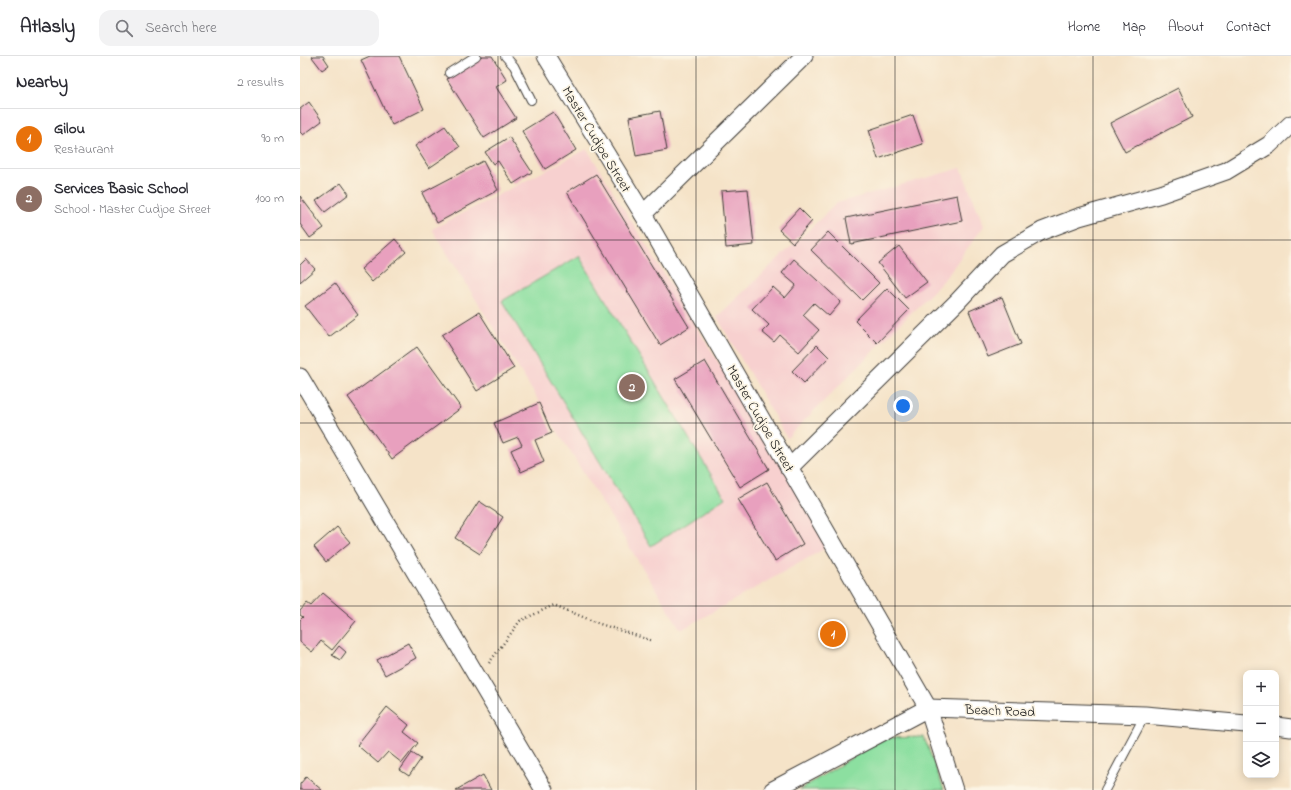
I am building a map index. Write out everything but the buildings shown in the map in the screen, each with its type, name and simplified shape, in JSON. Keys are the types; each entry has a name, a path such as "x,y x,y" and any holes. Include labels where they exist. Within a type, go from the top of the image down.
{"street":[{"name":"Master Cudjoe Street","path":"546,56 643,214 928,708 954,790"},
{"path":"643,214 804,56"},
{"path":"790,468 958,301 1002,254 1042,231 1071,220 1161,194 1226,171 1269,145 1291,124"},
{"path":"302,387 544,790"},
{"name":"Beach Road","path":"773,790 928,708 1145,715 1243,724"},
{"path":"1279,726 1291,728"}],"lane":[{"path":"449,73 476,56"},
{"path":"505,56 514,66 531,100"},
{"path":"1106,790 1145,715"}],"path":[{"path":"478,678 520,621 554,605 600,624 653,641"}],"shaded area":[{"path":"587,149 831,545 681,630 432,229"},
{"path":"961,168 984,226 943,281 787,438 717,317 837,203"}],"green space":[{"path":"579,256 725,498 651,546 502,301"},
{"path":"924,737 944,790 799,790 884,738"}],"place":[{"name":"Services Basic School","path":"632,387"},
{"name":"Gilou","path":"833,634"}]}
